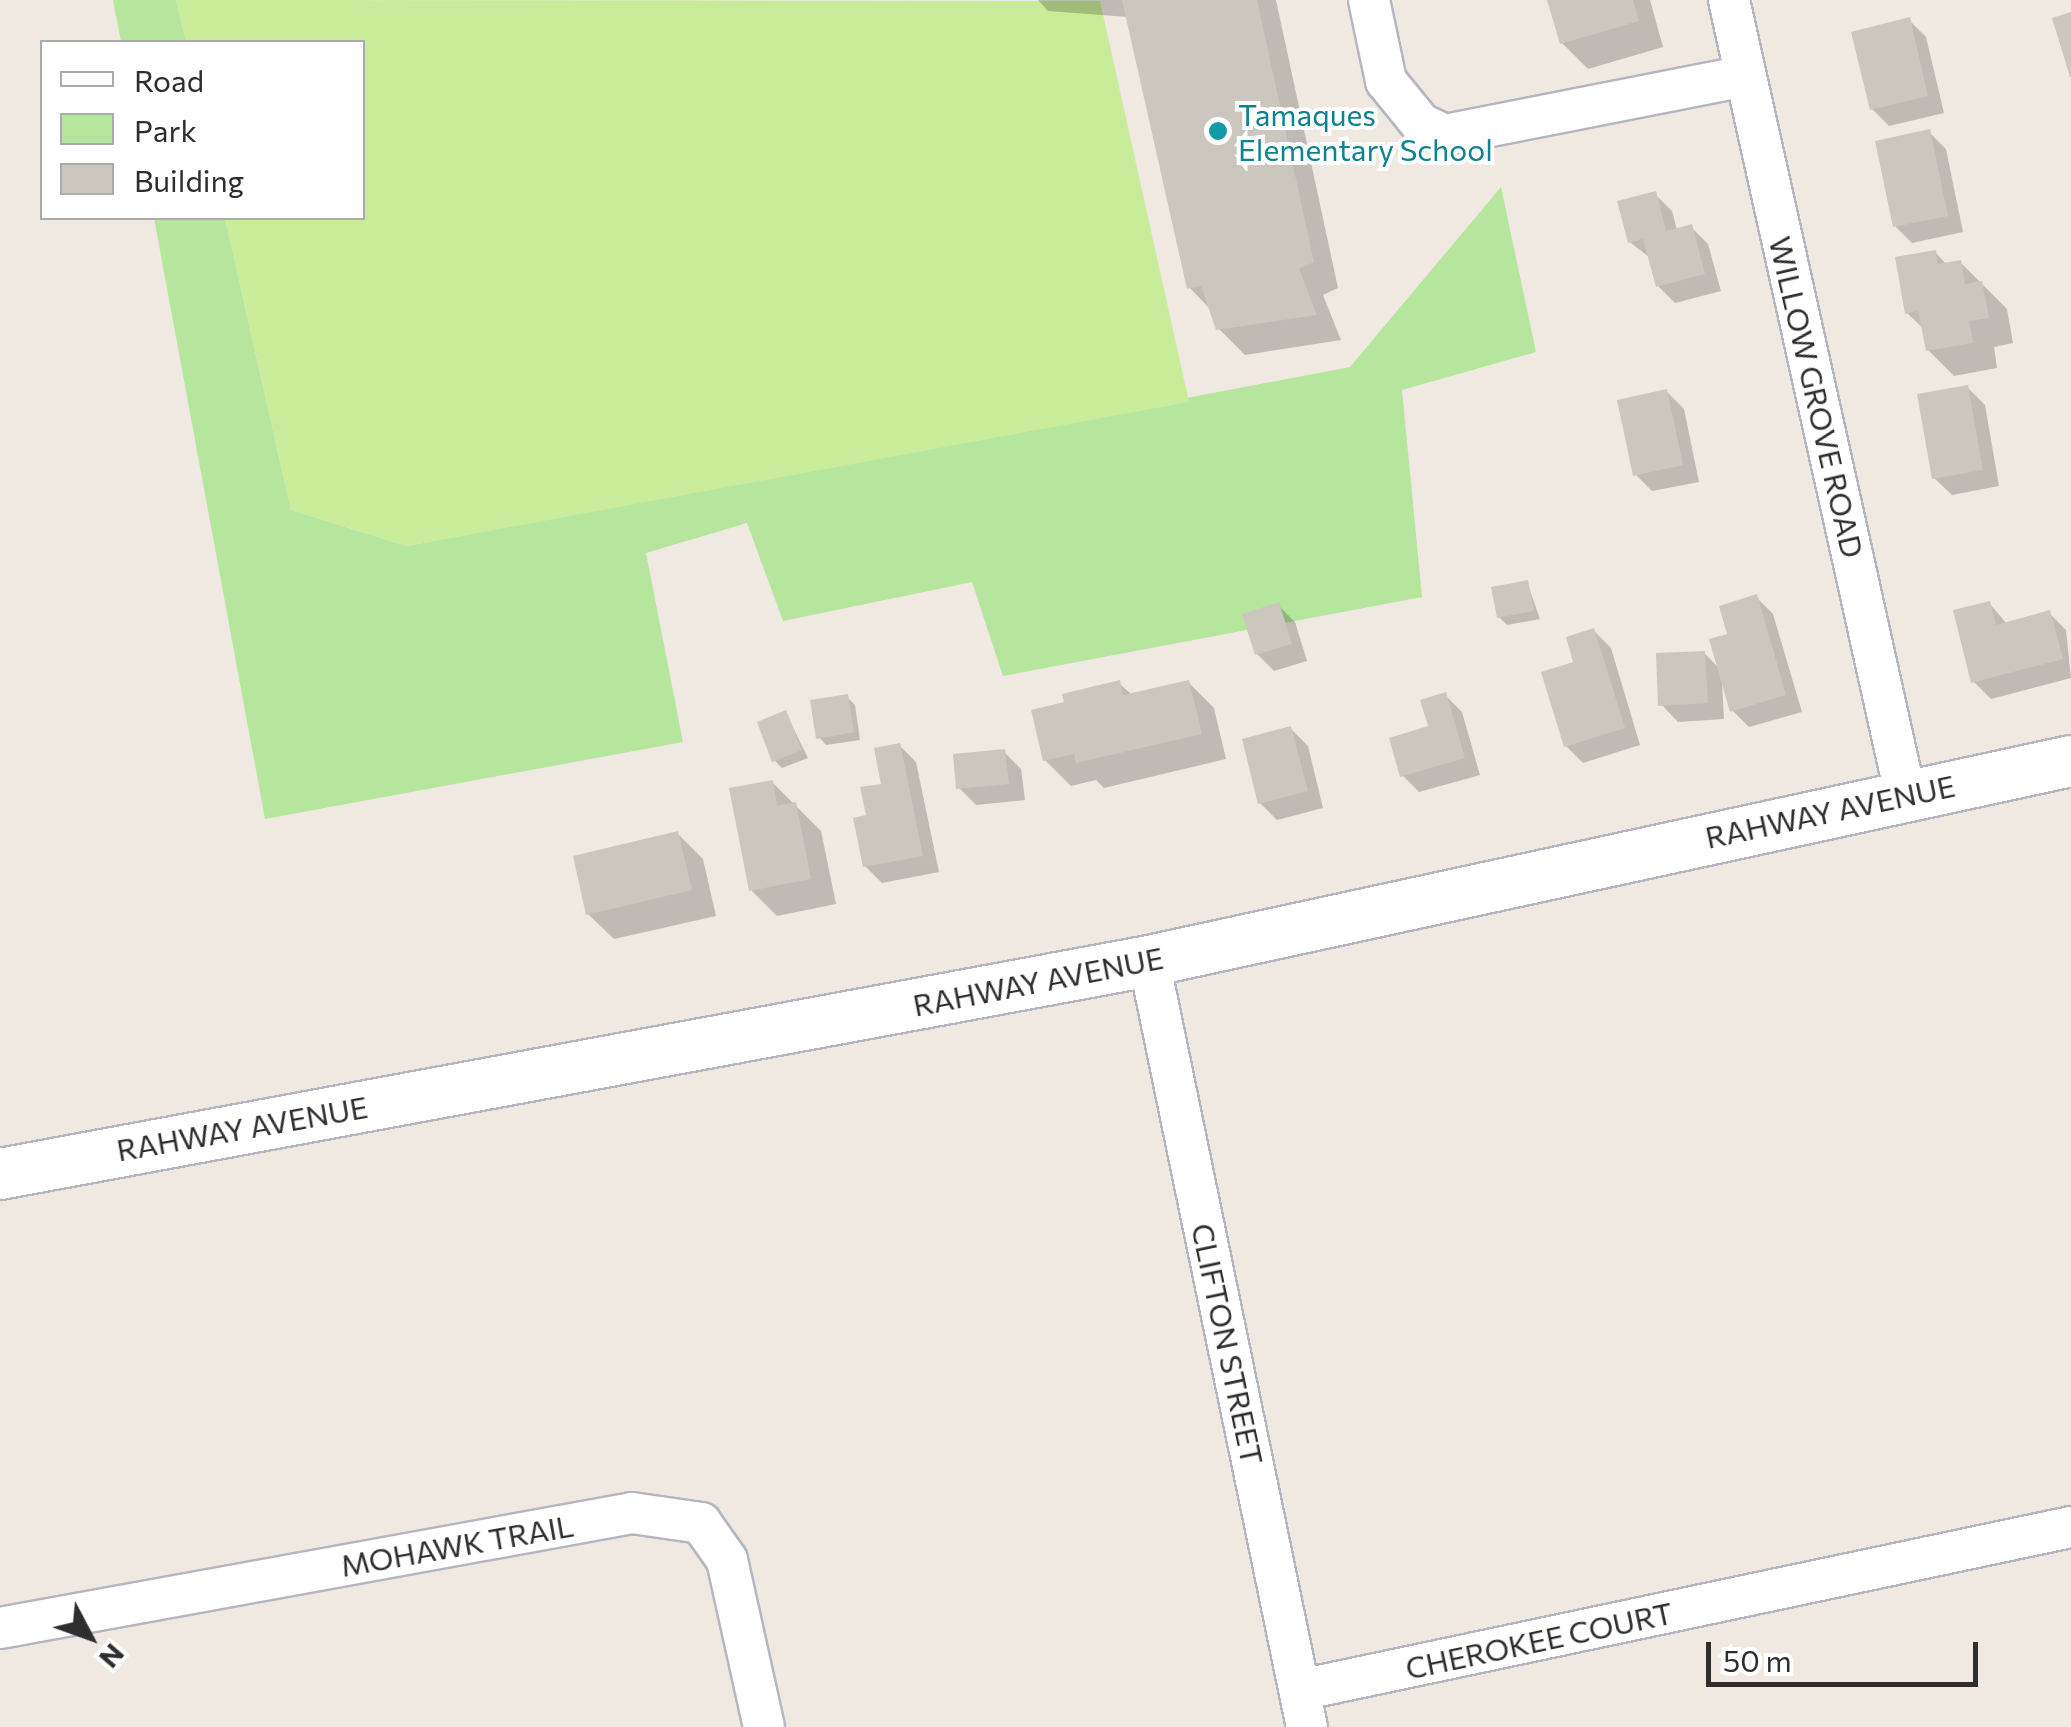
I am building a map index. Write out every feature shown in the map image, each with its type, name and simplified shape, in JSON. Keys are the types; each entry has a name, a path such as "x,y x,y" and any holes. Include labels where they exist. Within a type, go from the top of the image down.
{"street":[{"path":"1368,0 1386,80 1421,124 1445,135 1744,76"},
{"name":"WILLOW GROVE ROAD","path":"1729,0 1906,793"},
{"name":"RAHWAY AVENUE","path":"0,1174 1149,961 1906,793 2071,761"},
{"name":"CLIFTON STREET","path":"1149,961 1304,1709"},
{"name":"MOHAWK TRAIL","path":"0,1628 632,1513 701,1524 728,1560 764,1727"},
{"name":"CHEROKEE COURT","path":"1304,1709 2071,1527"}],"green space":[{"path":"113,0 176,0 186,40 121,40"},
{"path":"176,0 1100,1 1189,402 407,546 291,510 225,220 365,220 365,40 186,40"},
{"path":"1501,187 1536,352 1402,390 1422,597 1003,676 972,582 783,621 747,523 646,553 683,742 265,819 154,220 225,220 291,510 407,546 1350,367"}],"building":[{"name":"Tamaques Elementary School","path":"1122,0 1257,0 1314,262 1299,269 1317,315 1216,330 1201,286 1187,289"},
{"path":"1547,0 1633,0 1639,21 1560,44"},
{"path":"2071,12 2071,76 2070,77 2052,18"},
{"path":"1910,17 1928,96 1870,110 1851,32"},
{"path":"1930,129 1948,216 1893,227 1875,141"},
{"path":"1656,191 1666,231 1692,224 1705,274 1656,287 1643,239 1628,243 1617,201"},
{"path":"1936,250 1938,264 1961,260 1965,284 1982,281 1989,318 1969,321 1973,343 1926,351 1918,311 1905,314 1895,257"},
{"path":"1968,385 1983,470 1932,479 1917,394"},
{"path":"1667,389 1683,465 1633,476 1617,400"},
{"path":"1528,580 1534,611 1497,618 1491,587"},
{"path":"1757,594 1786,695 1730,712 1709,639 1727,634 1719,606"},
{"path":"1990,601 1996,625 2050,610 2063,659 1971,683 1953,610"},
{"path":"1279,602 1292,644 1255,655 1242,614"},
{"path":"1594,628 1625,728 1564,747 1541,672 1573,662 1566,637"},
{"path":"1705,651 1708,703 1658,706 1656,653"},
{"path":"1120,680 1123,695 1189,680 1202,734 1076,763 1074,754 1043,761 1031,710 1064,702 1062,694"},
{"path":"1446,692 1465,758 1400,777 1389,738 1428,726 1420,700"},
{"path":"848,694 854,732 816,739 810,700"},
{"path":"786,710 802,750 772,762 757,722"},
{"path":"1291,726 1308,791 1258,804 1242,739"},
{"path":"900,743 923,856 863,867 853,818 866,815 860,787 881,784 874,748"},
{"path":"1005,749 1009,784 956,789 953,754"},
{"path":"773,780 777,806 796,802 811,879 749,891 729,788"},
{"path":"678,831 692,890 586,915 573,856"}],"place":[{"name":"Tamaques Elementary School","path":"1218,131"}]}
